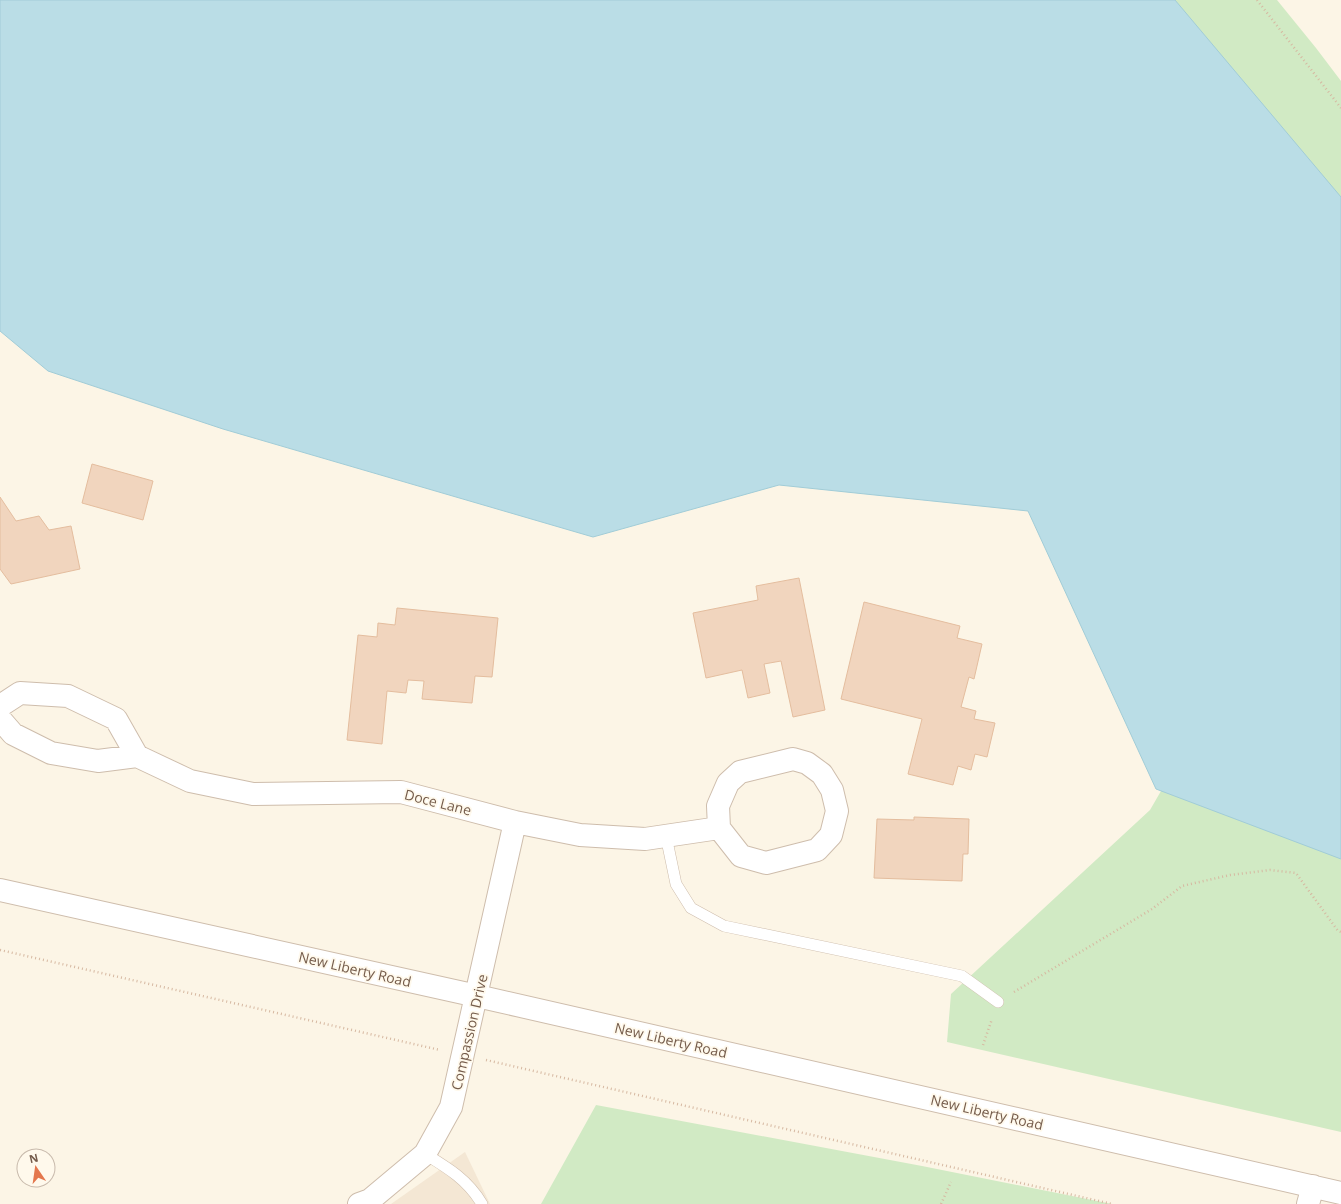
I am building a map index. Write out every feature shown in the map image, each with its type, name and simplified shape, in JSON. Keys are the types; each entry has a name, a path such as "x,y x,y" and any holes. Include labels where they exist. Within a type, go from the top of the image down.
{"street":[{"path":"0,706 20,693 68,696 116,719 137,756 98,761 51,753 13,734 0,719"},
{"name":"Doce Lane","path":"137,756 190,781 253,794 401,792 515,822 580,835 645,839 719,828"},
{"path":"793,759 807,763 822,774 832,790 837,811 831,835 817,850 766,863 741,856 719,828 718,806 728,783 740,772 793,759"},
{"name":"Compassion Drive","path":"358,1204 370,1200 425,1154 451,1107 515,822"},
{"name":"New Liberty Road","path":"0,890 477,996 1311,1195 1341,1193"}],"lane":[{"path":"666,836 676,884 691,908 724,926 962,976 998,1002"},
{"path":"425,1154 461,1177 476,1194 482,1204"}],"path":[{"path":"1257,0 1341,108"},
{"path":"983,1045 998,1002 1152,909 1182,886 1230,875 1270,870 1296,873 1341,932"},
{"path":"0,950 1112,1204"},
{"path":"941,1204 951,1182"}],"shaded area":[{"path":"465,1152 490,1204 391,1204"}],"green space":[{"path":"1082,0 1277,0 1341,81 1341,305"},
{"path":"1341,480 1341,1132 947,1042 951,994 1150,810"},
{"path":"596,1105 922,1166 1112,1204 541,1204"}],"water":[{"path":"0,0 1175,0 1341,197 1341,859 1156,789 1028,511 779,485 593,537 223,429 48,371 0,331"}],"building":[{"path":"92,464 153,481 143,520 82,503"},
{"path":"0,497 16,521 39,516 49,530 71,526 80,569 11,584 0,569"},
{"path":"799,578 825,710 793,717 781,661 764,664 770,693 748,698 742,670 706,678 693,613 758,600 756,586"},
{"path":"864,602 960,626 957,638 982,644 974,679 969,677 961,707 976,711 974,719 995,723 987,757 975,754 971,770 958,766 953,785 908,774 922,719 841,699"},
{"path":"397,608 498,618 492,677 475,676 472,703 422,699 424,681 408,680 406,693 387,691 382,744 347,740 358,635 377,637 378,623 395,625"},
{"path":"914,817 969,819 968,854 963,854 962,881 874,878 877,819 914,820"}]}
